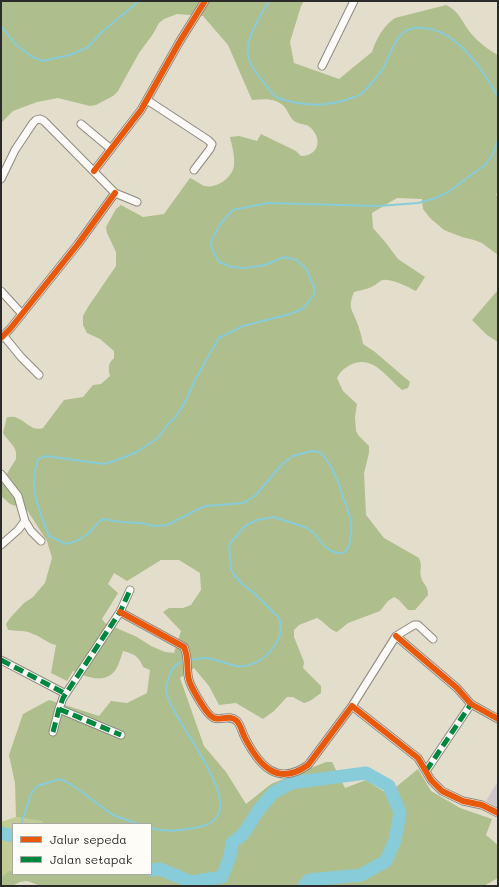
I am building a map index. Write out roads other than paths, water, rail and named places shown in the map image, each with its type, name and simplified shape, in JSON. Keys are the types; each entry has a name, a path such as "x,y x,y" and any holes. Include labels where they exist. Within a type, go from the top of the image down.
{"street":[{"path":"94,171 141,110 180,40 205,1"},
{"path":"322,66 354,1"},
{"path":"147,100 202,135 212,144 210,149 194,170"},
{"path":"1,179 15,150 33,123 40,119 44,121 115,193 137,202"},
{"path":"80,124 111,149"},
{"path":"39,375 2,337 78,244 115,193"},
{"path":"1,291 22,314"},
{"path":"1,474 18,496 25,521 41,541"},
{"path":"1,545 18,530 25,521"},
{"path":"53,732 59,709 66,694 120,612 130,590"},
{"path":"120,612 184,647 188,655 188,676 190,683 209,715 215,719 229,718 237,722 257,757 266,768 272,772 288,774 302,769 308,764 352,706 396,636 414,625 418,625 433,639"},
{"path":"396,636 457,688 471,704 498,719"},
{"path":"1,660 66,694"},
{"path":"426,771 471,704"},
{"path":"352,706 418,758 431,780 442,791 463,801 482,805 498,813"},
{"path":"59,709 121,735"}],"waterway":[{"path":"1,26 15,44 31,56 42,61 70,55 88,47 102,32 139,1"},
{"path":"269,1 253,30 248,47 248,55 251,65 257,75 275,96 280,99 318,105 336,103 359,96 378,76 385,65 397,39 407,30 414,28 428,29 442,33 454,40 474,61 498,97"},
{"path":"189,660 205,658 238,666 250,665 265,656 277,642 281,625 277,616 254,593 243,585 231,569 229,547 231,542 245,526 257,520 274,517 307,528 313,532 325,547 331,551 343,553 348,548 351,535 351,522 339,484 324,456 319,452 312,451 293,456 282,464 256,495 244,503 205,506 167,525 154,526 141,523 103,519 84,537 66,544 49,536 38,508 34,490 35,470 38,459 46,456 104,464 137,452 159,437 169,423 175,418 219,338 243,326 290,314 302,309 307,304 314,294 314,287 306,268 296,260 284,257 265,265 245,268 232,267 219,262 211,245 212,239 221,223 233,210 268,203 378,206 418,203 436,198 448,192 485,165 493,154 498,140"},
{"path":"152,828 169,831 199,827 215,819 220,804 216,786 206,764 180,722 170,703 166,690 166,685 172,670 178,663 185,661"},
{"path":"152,870 160,869 191,882 222,877 230,856 232,843 243,834 260,808 273,793 291,783 366,773 389,786 400,813 395,840 386,861 361,875 309,880 304,886"},
{"path":"21,823 31,794 37,786 60,779 72,785 113,815 135,823"},
{"path":"1,833 12,836"}]}
